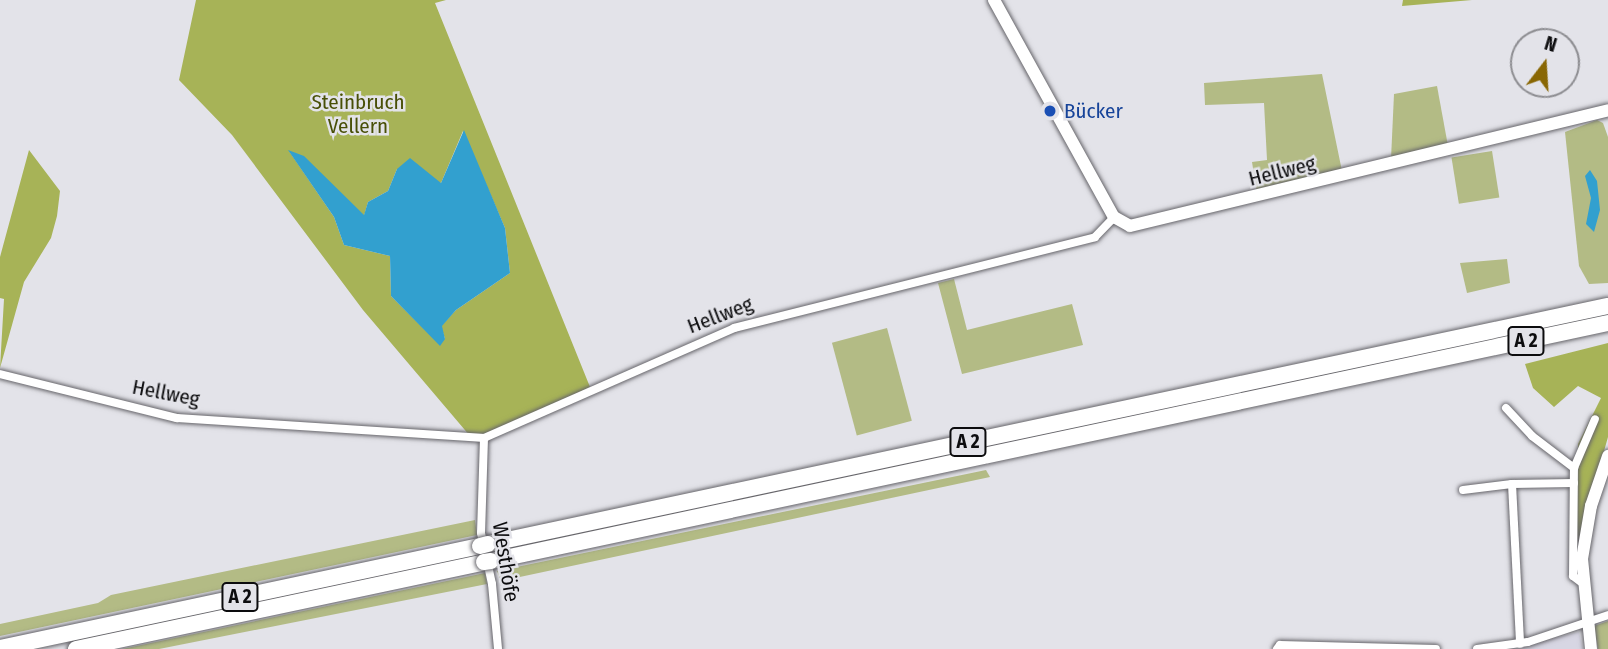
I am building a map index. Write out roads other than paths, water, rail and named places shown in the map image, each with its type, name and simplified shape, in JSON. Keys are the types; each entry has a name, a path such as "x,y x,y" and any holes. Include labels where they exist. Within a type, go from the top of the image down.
{"highway":[{"name":"A 2","path":"0,648 1608,306"},
{"name":"A 2","path":"76,649 1608,323"}],"main road":[{"path":"994,0 1114,217"},
{"name":"Hellweg","path":"1114,217 1130,226 1142,226 1608,110"},
{"path":"1591,649 1581,582 1585,534 1608,456"}],"street":[{"name":"Hellweg","path":"0,374 177,418 484,438 734,328 1095,237 1114,217"},
{"path":"1506,408 1532,436 1574,468"},
{"path":"1581,582 1573,576 1574,468 1595,419"},
{"name":"Westhöfe","path":"484,438 481,533 492,584 498,649"},
{"path":"1463,490 1512,484 1574,483"},
{"path":"1512,484 1520,644"},
{"path":"1477,649 1520,644 1608,615"},
{"path":"1277,649 1280,645 1436,649"}],"water":[{"path":"464,130 505,228 510,273 456,310 442,326 445,339 440,346 391,296 390,256 344,245 334,217 288,150 304,156 364,215 368,202 388,191 397,169 410,158 441,183"},
{"path":"1590,170 1597,181 1600,210 1594,232 1586,224 1591,198 1585,176"}],"place":[{"name":"Bücker","path":"1050,111"}],"park label":[{"name":"Steinbruch Vellern","path":"358,114"}]}
